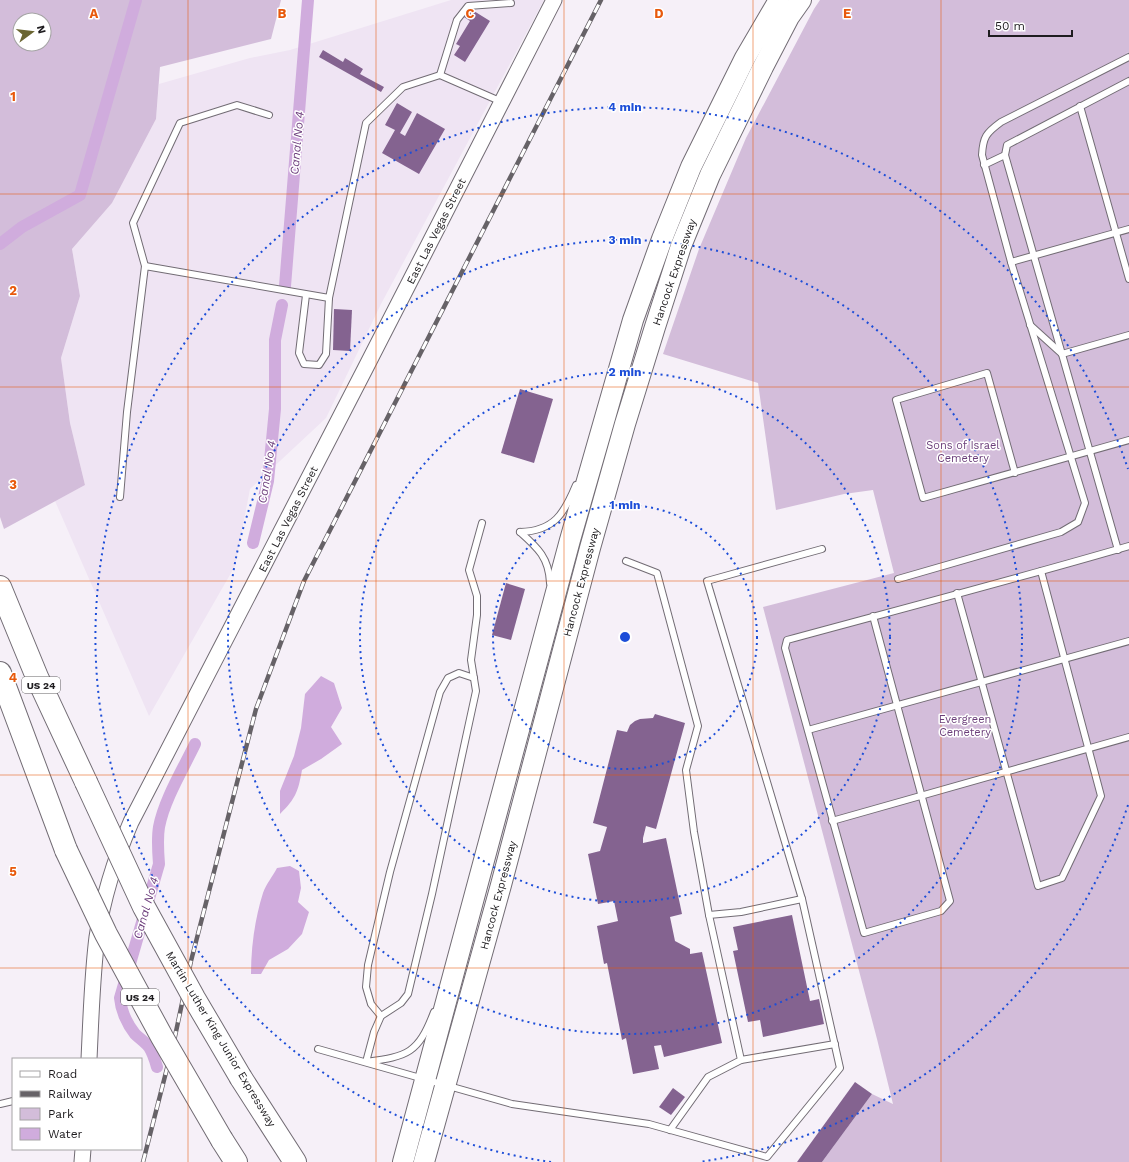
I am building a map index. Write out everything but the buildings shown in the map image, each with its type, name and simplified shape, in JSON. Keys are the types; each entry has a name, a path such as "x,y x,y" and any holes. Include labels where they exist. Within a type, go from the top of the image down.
{"highway":[{"name":"Martin Luther King Junior Expressway","path":"0,588 38,677 144,907 194,998 241,1078 295,1162"},
{"name":"US 24","path":"0,674 66,850 114,948 162,1037 236,1162"},
{"path":"0,718 66,850"}],"main road":[{"name":"Hancock Expressway","path":"403,1162 548,621 634,320 662,239 691,166 745,58 779,0"},
{"name":"Hancock Expressway","path":"424,1162 501,885 592,540 625,424 681,246 710,175 789,17 801,0"}],"street":[{"name":"East Las Vegas Street","path":"89,1058 97,936 109,882 117,855 131,822 554,0"},
{"path":"82,1162 83,1150"}],"lane":[{"path":"440,75 457,20 468,6 511,3"},
{"path":"898,578 1062,532 1078,522 1085,503 1011,262 984,165 982,155 983,141 990,130 1000,122 1129,57"},
{"path":"306,295 299,353 304,364 319,365 326,354 329,298 366,123 403,86 440,75 502,102"},
{"path":"1118,550 1005,155 1007,145 1129,81"},
{"path":"120,497 127,412 145,266 133,223 180,124 237,105 269,116"},
{"path":"1080,106 1129,279"},
{"path":"984,165 1005,155"},
{"path":"1011,262 1129,229"},
{"path":"145,266 329,298"},
{"path":"1030,325 1062,354"},
{"path":"1062,354 1129,335"},
{"path":"1015,473 987,374 896,400 923,498 1015,473 1129,440"},
{"path":"584,467 606,416"},
{"path":"548,621 550,592 547,562 538,549 520,532 536,531 544,528 558,518 568,503 578,482"},
{"path":"366,1062 374,1032 381,1016 401,1003 408,994 476,691 471,660 477,615 477,596 469,570 482,524"},
{"path":"873,616 950,901 942,911 864,933 785,648 787,640 873,616 957,593 1118,550 1129,546"},
{"path":"318,1049 512,1104 649,1124 768,1157 840,1068 802,899 707,581 822,549"},
{"path":"626,562 657,573 698,726 686,770 694,832 709,915 741,1060"},
{"path":"957,593 1038,886 1062,878 1101,796 1040,571"},
{"path":"808,730 1129,641"},
{"path":"381,1016 371,1004 366,987 368,965 390,872 425,743 440,692 448,678 459,673 474,678"},
{"path":"832,821 1129,737"},
{"path":"709,915 741,912 802,899"},
{"path":"442,991 464,932"},
{"path":"366,1062 397,1057 412,1048 424,1036 436,1006"},
{"path":"670,1130 708,1077 741,1060 835,1044"},
{"path":"0,1104 12,1101"}],"shaded area":[{"path":"451,0 544,0 381,304 326,418 250,489 235,566 149,716 55,501 85,485 70,423 61,358 80,296 72,249 112,203 156,119 159,84 250,58 290,50"}],"green space":[{"path":"0,0 281,0 271,39 160,67 156,119 112,203 72,249 80,296 61,358 70,423 85,485 4,529 0,517"},
{"path":"820,0 1129,0 1129,1162 822,1162 872,1094 893,1104 763,607 894,573 873,490 844,494 776,510 758,383 663,354 699,249 746,138"}],"water":[{"path":"321,676 334,683 342,708 331,727 342,744 302,770 296,794 280,814 280,791 294,756 301,728 305,694"},
{"path":"290,866 299,871 301,888 298,902 309,912 302,934 288,949 269,960 261,974 251,974 254,933 263,893 277,868"}],"waterway":[{"path":"0,244 22,227 80,195 136,0"},
{"name":"Canal No 4","path":"285,286 308,0"},
{"name":"Canal No 4","path":"253,543 268,481 275,409 275,340 282,305"},
{"name":"Canal No 4","path":"157,1067 149,1047 135,1034 127,1021 123,1012 120,998 159,864 158,836 161,817 169,795 195,744"}],"railway":[{"path":"143,1162 174,1041 191,961 256,709 304,581 601,0"}],"park label":[{"name":"Sons of Israel Cemetery","path":"963,451"},
{"name":"Evergreen Cemetery","path":"965,725"}]}
